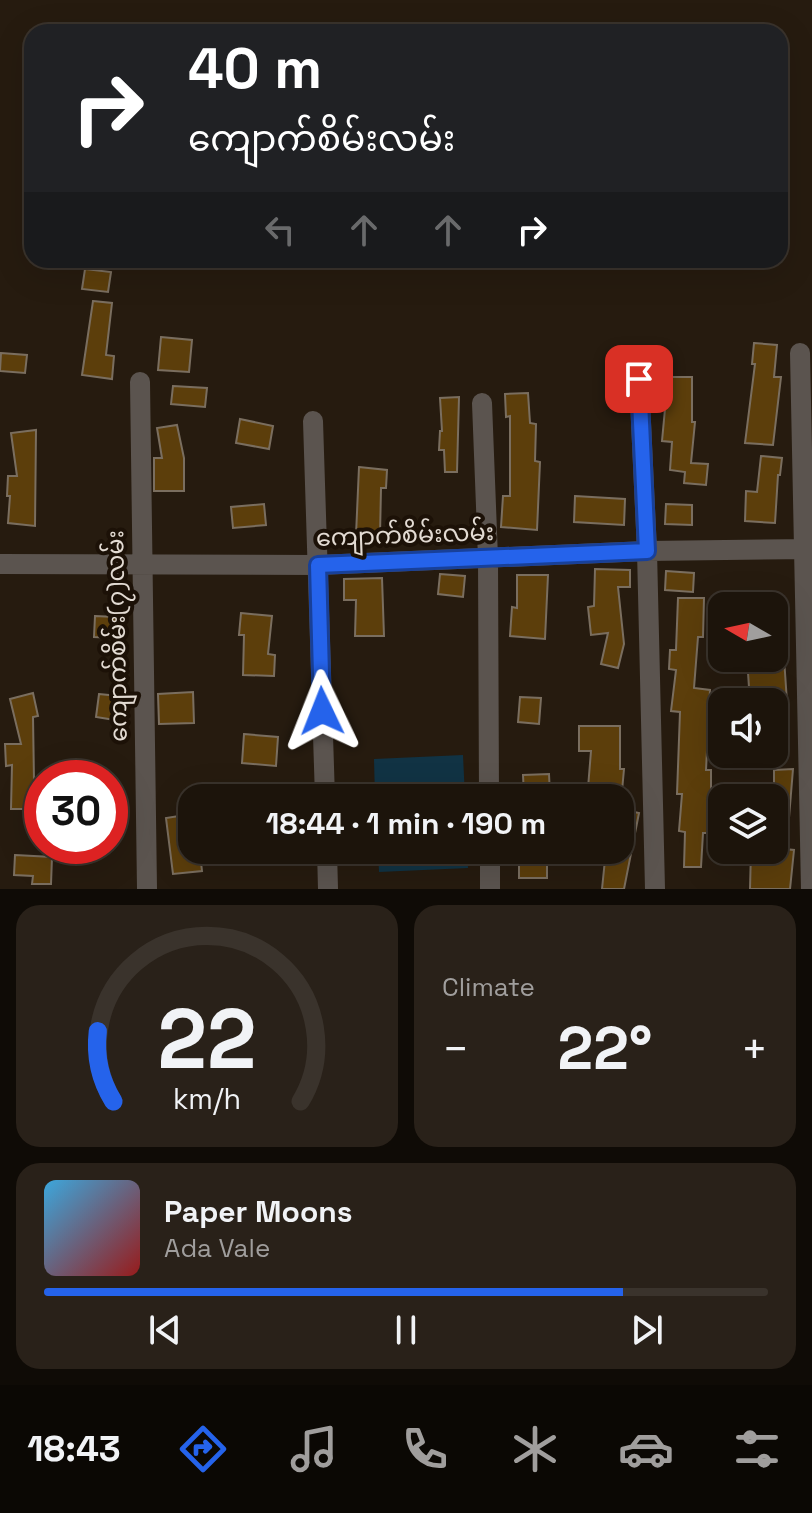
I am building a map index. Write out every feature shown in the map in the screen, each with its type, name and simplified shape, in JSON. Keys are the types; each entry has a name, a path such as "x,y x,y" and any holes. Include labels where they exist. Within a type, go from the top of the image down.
{"street":[{"path":"800,353 808,550 811,889"},
{"path":"639,379 647,551 655,889"},
{"name":"ကျောက်စိမ်း(၇)လမ်း","path":"140,382 147,889"},
{"path":"482,403 488,558 489,784"},
{"path":"313,421 325,784"},
{"name":"ကျောက်စိမ်းလမ်း","path":"0,564 318,565 647,551 808,550"},
{"path":"327,864 328,889"},
{"path":"490,864 490,889"}],"water":[{"path":"463,755 464,784 375,784 374,759"},
{"path":"379,864 468,864 468,868 379,872"}],"building":[{"path":"85,269 111,272 108,292 82,289"},
{"path":"93,301 112,303 106,355 114,356 112,379 82,375"},
{"path":"161,337 192,340 189,372 158,370"},
{"path":"754,343 777,345 774,377 781,377 773,445 745,443 755,364 752,364"},
{"path":"1,353 27,355 25,373 0,371"},
{"path":"668,377 692,377 692,422 695,422 691,463 708,464 706,485 684,483 685,472 670,470 672,442 662,441"},
{"path":"173,386 207,388 205,407 171,404"},
{"path":"528,393 530,423 536,424 535,461 540,462 537,530 501,527 503,496 510,496 510,416 506,417 505,394"},
{"path":"459,397 457,472 445,472 444,450 439,450 442,431 440,398"},
{"path":"240,419 273,426 269,449 236,443"},
{"path":"177,425 184,458 184,491 154,491 154,458 162,458 157,428"},
{"path":"36,430 35,526 8,523 8,476 17,476 11,433"},
{"path":"761,456 782,458 775,523 745,521 746,491 757,492"},
{"path":"359,467 387,470 386,488 381,488 380,535 356,535"},
{"path":"575,496 625,499 624,525 574,522"},
{"path":"264,504 266,525 233,528 231,507"},
{"path":"666,504 692,505 692,525 665,524"},
{"path":"595,569 630,570 630,587 618,587 624,644 618,668 601,664 608,633 591,635 588,607 594,606"},
{"path":"666,571 694,573 693,592 665,590"},
{"path":"440,574 465,576 463,597 438,594"},
{"path":"517,575 548,575 545,639 510,636 512,607 517,608"},
{"path":"382,578 384,636 355,636 356,600 344,600 344,579"},
{"path":"678,598 704,598 703,637 698,637 694,688 708,690 706,770 711,770 711,784 708,784 708,822 707,833 703,833 701,867 684,867 685,832 679,831 682,794 677,794 680,712 671,711 676,670 669,669 670,650 676,650"},
{"path":"241,613 272,616 268,654 275,655 274,676 243,675 244,635 239,635"},
{"path":"95,616 116,617 115,638 94,637"},
{"path":"748,672 785,672 786,688 749,688"},
{"path":"193,692 194,723 159,724 158,694"},
{"path":"33,693 38,716 33,717 34,760 24,760 24,809 11,809 12,765 6,766 5,744 21,744 10,699"},
{"path":"99,694 118,696 115,720 96,717"},
{"path":"520,697 541,698 539,724 518,722"},
{"path":"579,726 620,726 623,784 588,784 591,751 579,751"},
{"path":"244,734 278,737 276,766 242,763"},
{"path":"793,769 788,830 788,784 774,784 774,770"},
{"path":"549,774 549,784 523,784 523,775"},
{"path":"634,812 639,813 634,838"},
{"path":"178,816 178,864 201,864 202,871 173,874 166,818"},
{"path":"788,849 794,850 790,889 750,889 751,864 788,864"},
{"path":"15,855 24,855 24,864 52,864 51,884 32,884 33,876 14,875"},
{"path":"519,864 547,864 547,878 519,878"},
{"path":"605,864 629,864 624,889 602,889"}],"route":[{"path":"322,711 318,565 647,551 639,379"}]}
